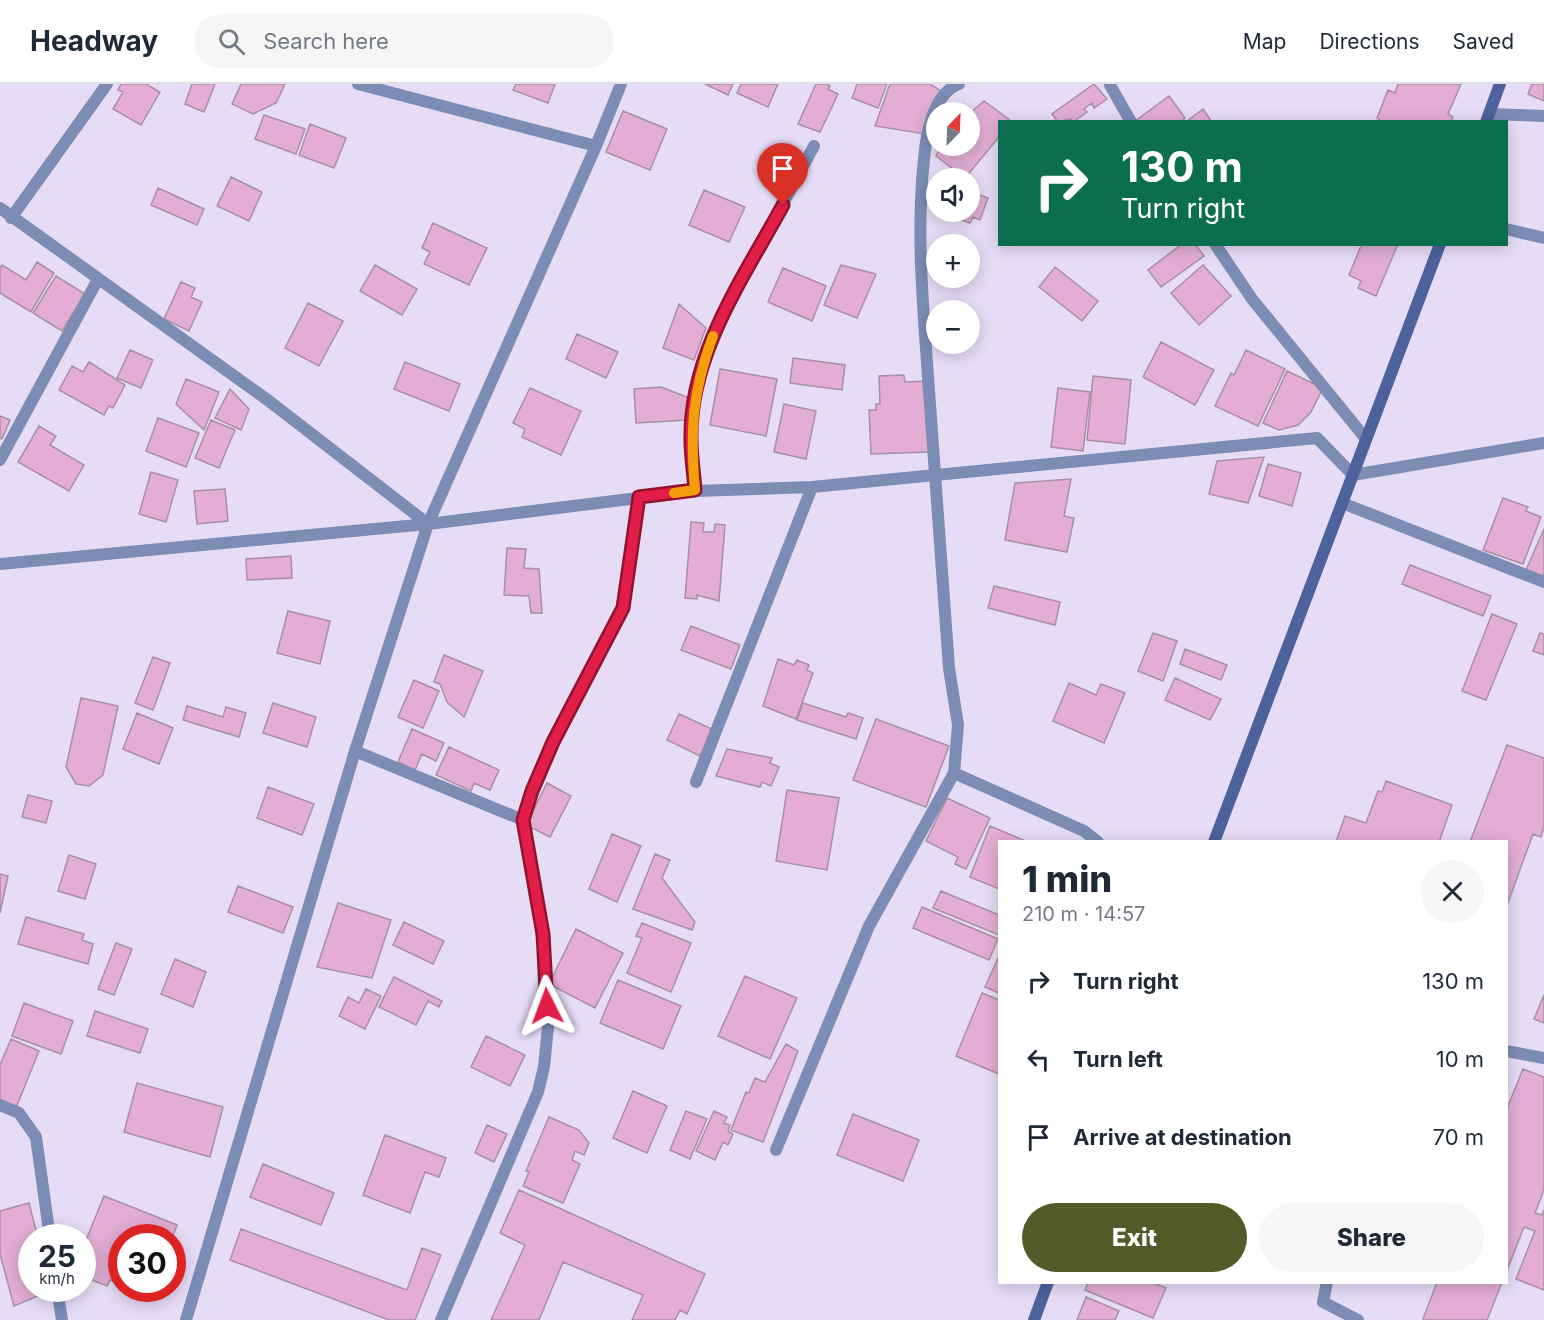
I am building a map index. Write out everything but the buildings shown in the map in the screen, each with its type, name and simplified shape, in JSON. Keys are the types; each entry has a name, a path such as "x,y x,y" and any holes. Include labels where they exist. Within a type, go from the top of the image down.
{"main road":[{"path":"1488,118 1500,84"},
{"path":"1215,840 1439,246"},
{"path":"1034,1320 1047,1284"}],"street":[{"path":"11,218 107,84"},
{"path":"358,84 596,146"},
{"path":"186,1320 355,751 428,524 596,146 621,84"},
{"path":"776,1150 868,926 954,773 958,725 950,668 919,240 924,158 930,126 940,99 959,84"},
{"path":"1112,84 1130,120"},
{"path":"1488,118 1544,116"},
{"path":"695,490 691,438 695,400 707,352 717,328 814,146"},
{"path":"0,208 268,401 428,524"},
{"path":"1508,229 1544,238"},
{"path":"1216,246 1252,300 1366,440"},
{"path":"0,460 98,279"},
{"path":"0,564 428,524 695,490 812,487 1317,438 1353,475 1544,443"},
{"path":"696,782 812,487"},
{"path":"441,1320 538,1092 544,1067 548,1026 543,934 523,820 532,791 553,742 623,608 639,497"},
{"path":"1342,503 1544,582"},
{"path":"355,751 523,820"},
{"path":"954,773 1084,831 1095,840"},
{"path":"1508,1051 1544,1058"},
{"path":"0,1105 19,1113 36,1137 48,1224"},
{"path":"1327,1284 1323,1302 1358,1320"},
{"path":"59,1302 62,1320"}],"slow traffic":[{"path":"674,493 695,490 691,438 695,400 713,336"}],"route":[{"path":"547,1006 543,934 523,820 532,791 553,742 623,608 639,497 695,490 691,438 695,400 707,352 717,328 783,205"}]}
